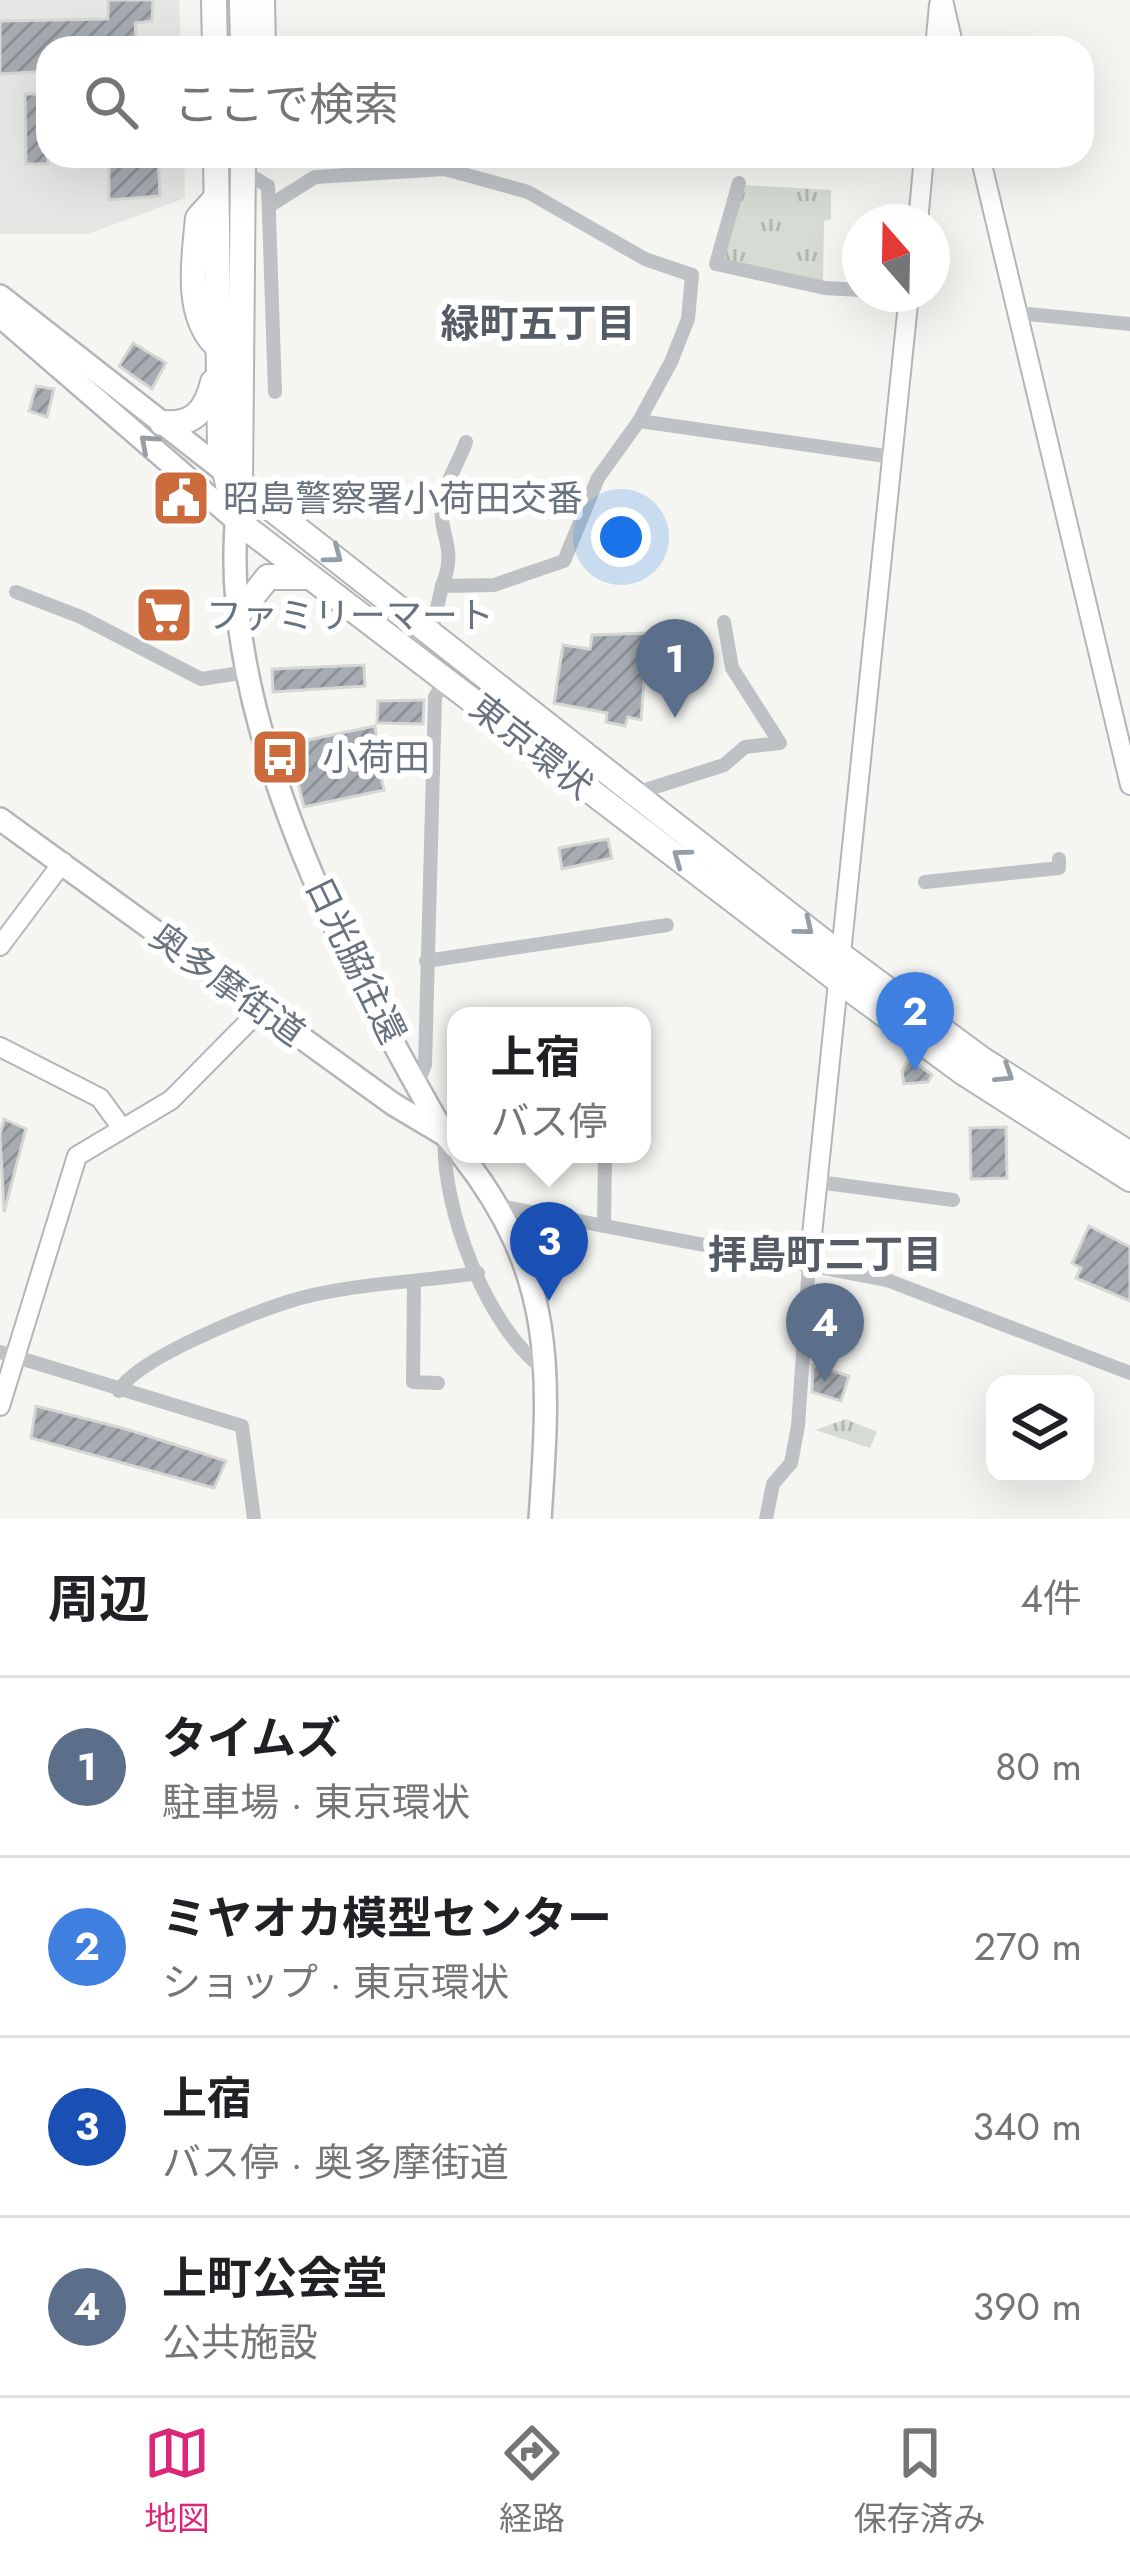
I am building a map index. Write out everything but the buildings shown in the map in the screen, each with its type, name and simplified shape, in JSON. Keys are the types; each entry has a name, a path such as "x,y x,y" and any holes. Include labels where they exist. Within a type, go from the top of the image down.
{"highway":[{"path":"214,0 214,36"},
{"path":"242,0 243,36"},
{"path":"262,0 263,36"},
{"path":"216,168 216,356 236,520"},
{"path":"231,477 243,168"},
{"path":"161,423 186,422 200,413 216,356"},
{"name":"東京環状","path":"231,477 636,793 964,1073 1130,1179"},
{"name":"東京環状","path":"236,520 307,578 840,969 1130,1154"},
{"path":"241,611 268,578 283,573 307,578"}],"main road":[{"path":"0,296 231,477"},
{"path":"0,316 236,520"},
{"name":"日光脇往還","path":"236,520 247,672 278,791 416,1085 447,1135"},
{"name":"奥多摩街道","path":"0,819 447,1141"},
{"name":"奥多摩街道","path":"467,1163 500,1206 529,1267 545,1370 540,1519"}],"street":[{"path":"936,36 941,0"},
{"path":"941,0 951,36"},
{"path":"248,168 268,186 275,392"},
{"path":"920,204 923,168"},
{"path":"983,168 1130,785"},
{"path":"269,206 315,177 445,169 528,192 644,259 692,275 688,319 639,421 598,478 564,560 494,585 442,586"},
{"path":"739,183 716,264 842,289"},
{"path":"766,1519 773,1484 791,1463 798,1426 809,1264 907,312"},
{"path":"1018,313 1130,324"},
{"path":"639,421 893,457"},
{"path":"432,630 453,560 442,522 443,495 466,442"},
{"path":"16,592 81,616 201,679 247,672"},
{"path":"636,793 724,765 745,747 780,743 732,668 724,622"},
{"path":"416,1085 425,1065 435,697 446,678"},
{"path":"926,882 1058,868 1059,859"},
{"path":"0,946 63,862"},
{"path":"426,961 667,926"},
{"path":"0,1406 7,1355 68,1173 86,1146 171,1100 261,1009"},
{"path":"0,1047 100,1098 121,1126"},
{"name":"日光脇往還","path":"447,1159 443,1167 487,1300 520,1352 545,1370"},
{"path":"604,1226 605,1163"},
{"path":"818,1182 953,1200"},
{"path":"500,1206 887,1280 1130,1373"},
{"path":"119,1390 126,1376 160,1357 289,1301 478,1273"},
{"path":"414,1282 413,1382 438,1383"},
{"path":"7,1355 242,1426 254,1519"}],"shaded area":[{"path":"0,0 179,0 180,36 36,36 36,168 184,168 185,198 88,234 0,234"}],"green space":[{"path":"743,185 831,190 831,219 824,221 823,281 726,265 724,254"},
{"path":"846,1419 877,1432 870,1448 815,1430"}],"place":[{"name":"昭島警察署小荷田交番","path":"181,498"},
{"name":"ファミリーマート","path":"164,615"},
{"name":"タイムズ","path":"675,718"},
{"name":"小荷田","path":"280,757"},
{"name":"ミヤオカ模型センター","path":"915,1071"},
{"name":"上宿","path":"549,1301"},
{"name":"上町公会堂","path":"825,1382"}],"district":[{"name":"緑町五丁目","path":"538,323"},
{"name":"拝島町二丁目","path":"825,1254"}]}
